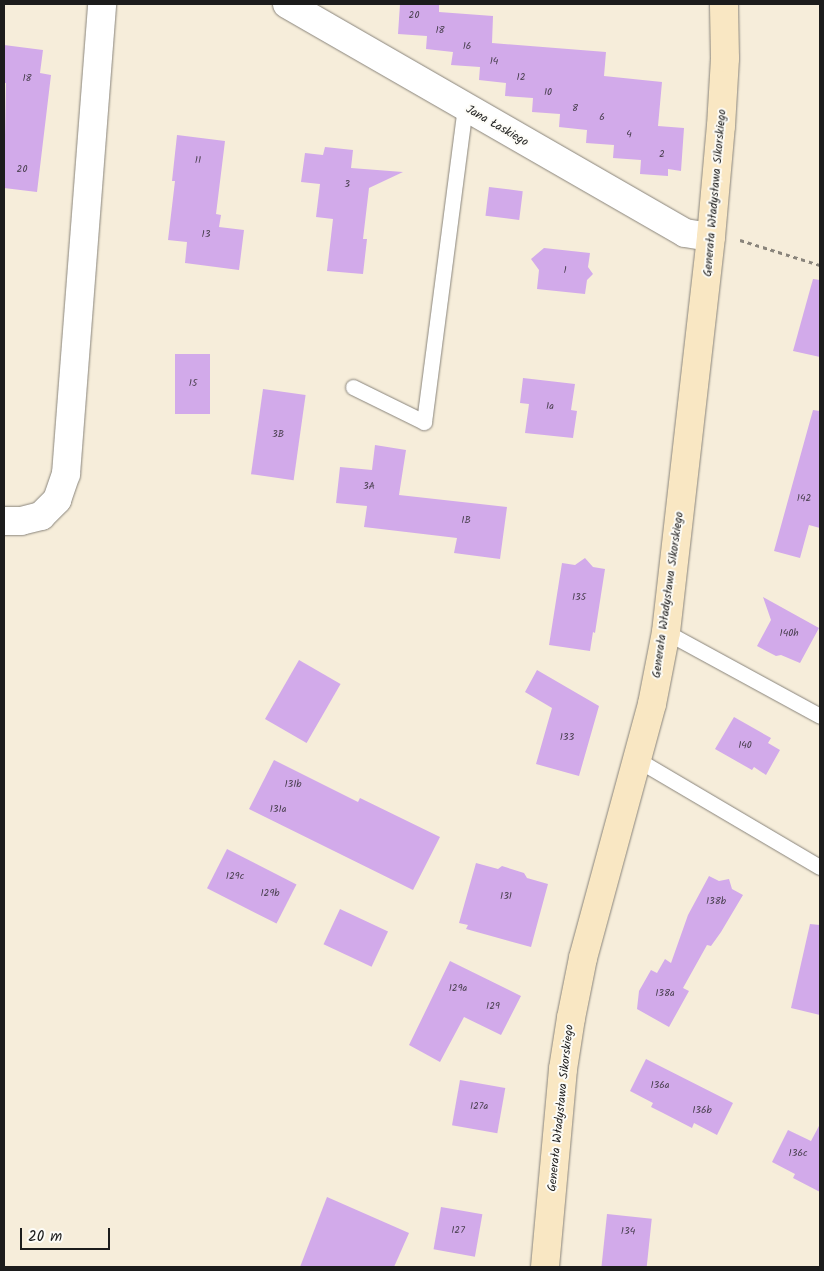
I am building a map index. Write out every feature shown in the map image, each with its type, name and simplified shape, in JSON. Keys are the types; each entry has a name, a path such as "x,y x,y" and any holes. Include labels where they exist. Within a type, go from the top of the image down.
{"street":[{"path":"4,521 21,521 41,516 57,500 66,474 102,4"},
{"name":"Jana Łaskiego","path":"287,4 685,233 711,237"},
{"name":"Generała Władysława Sikorskiego","path":"545,1267 563,1069 583,958 638,760 652,704 666,632 711,237 724,87 724,4"}],"lane":[{"path":"353,387 424,422 465,108"},
{"path":"666,632 820,716"},
{"path":"638,760 820,867"}],"path":[{"path":"711,237 746,240 820,265"}],"building":[{"path":"400,4 439,4 439,12 493,16 492,43 606,52 604,76 662,82 658,126 684,128 681,171 668,169 668,176 640,174 641,160 613,158 614,145 586,143 587,130 559,127 560,114 532,112 533,98 505,96 506,83 479,80 480,67 451,65 453,52 426,49 427,36 398,34"},
{"path":"4,45 43,50 40,73 51,75 37,192 4,188 6,83 4,83"},
{"path":"177,135 225,141 216,214 221,215 219,227 244,230 239,270 185,263 187,242 168,240 175,181 172,181"},
{"path":"325,147 353,150 351,168 403,172 369,188 363,239 367,239 363,274 327,271 333,219 316,217 320,184 301,182 305,153 323,155"},
{"path":"489,187 523,191 519,220 485,216"},
{"path":"544,248 590,253 588,267 593,274 587,280 585,294 537,289 539,270 531,259"},
{"path":"813,279 820,280 820,357 793,351"},
{"path":"175,354 210,354 210,414 175,414"},
{"path":"523,378 575,384 571,410 577,411 573,438 525,433 529,404 520,403"},
{"path":"263,389 306,395 294,480 251,474"},
{"path":"813,410 820,411 820,528 809,525 800,558 774,551"},
{"path":"375,445 406,450 399,495 507,507 500,559 454,553 457,538 364,527 367,506 336,503 340,467 372,470"},
{"path":"585,558 593,567 605,569 595,633 593,632 590,651 549,645 562,563 575,565"},
{"path":"763,597 819,628 800,663 781,655 776,656 757,646 771,620"},
{"path":"299,660 341,684 307,743 265,719"},
{"path":"537,670 599,706 579,776 536,764 552,708 525,692"},
{"path":"734,717 771,738 768,743 780,750 766,775 754,767 752,770 715,749"},
{"path":"274,760 358,802 360,798 440,837 413,890 249,809"},
{"path":"227,849 296,884 277,924 207,888"},
{"path":"476,863 498,869 502,866 524,873 527,878 548,884 531,947 466,929 468,925 459,923"},
{"path":"709,876 719,881 729,879 732,889 743,895 711,946 707,945 683,988 689,991 669,1027 637,1009 639,991 651,970 657,973 665,959 671,963 688,915"},
{"path":"340,909 388,931 372,967 324,944"},
{"path":"810,924 820,925 820,1015 791,1008"},
{"path":"450,961 521,996 501,1035 464,1017 440,1062 409,1045"},
{"path":"646,1059 733,1103 717,1135 694,1123 692,1128 651,1107 653,1103 630,1091"},
{"path":"460,1080 505,1088 497,1133 452,1125"},
{"path":"820,1124 820,1192 793,1178 795,1174 772,1162 788,1130 811,1141"},
{"path":"327,1197 409,1233 394,1267 300,1267"},
{"path":"441,1207 482,1214 475,1257 434,1249"},
{"path":"607,1214 652,1219 647,1267 601,1267"}]}
